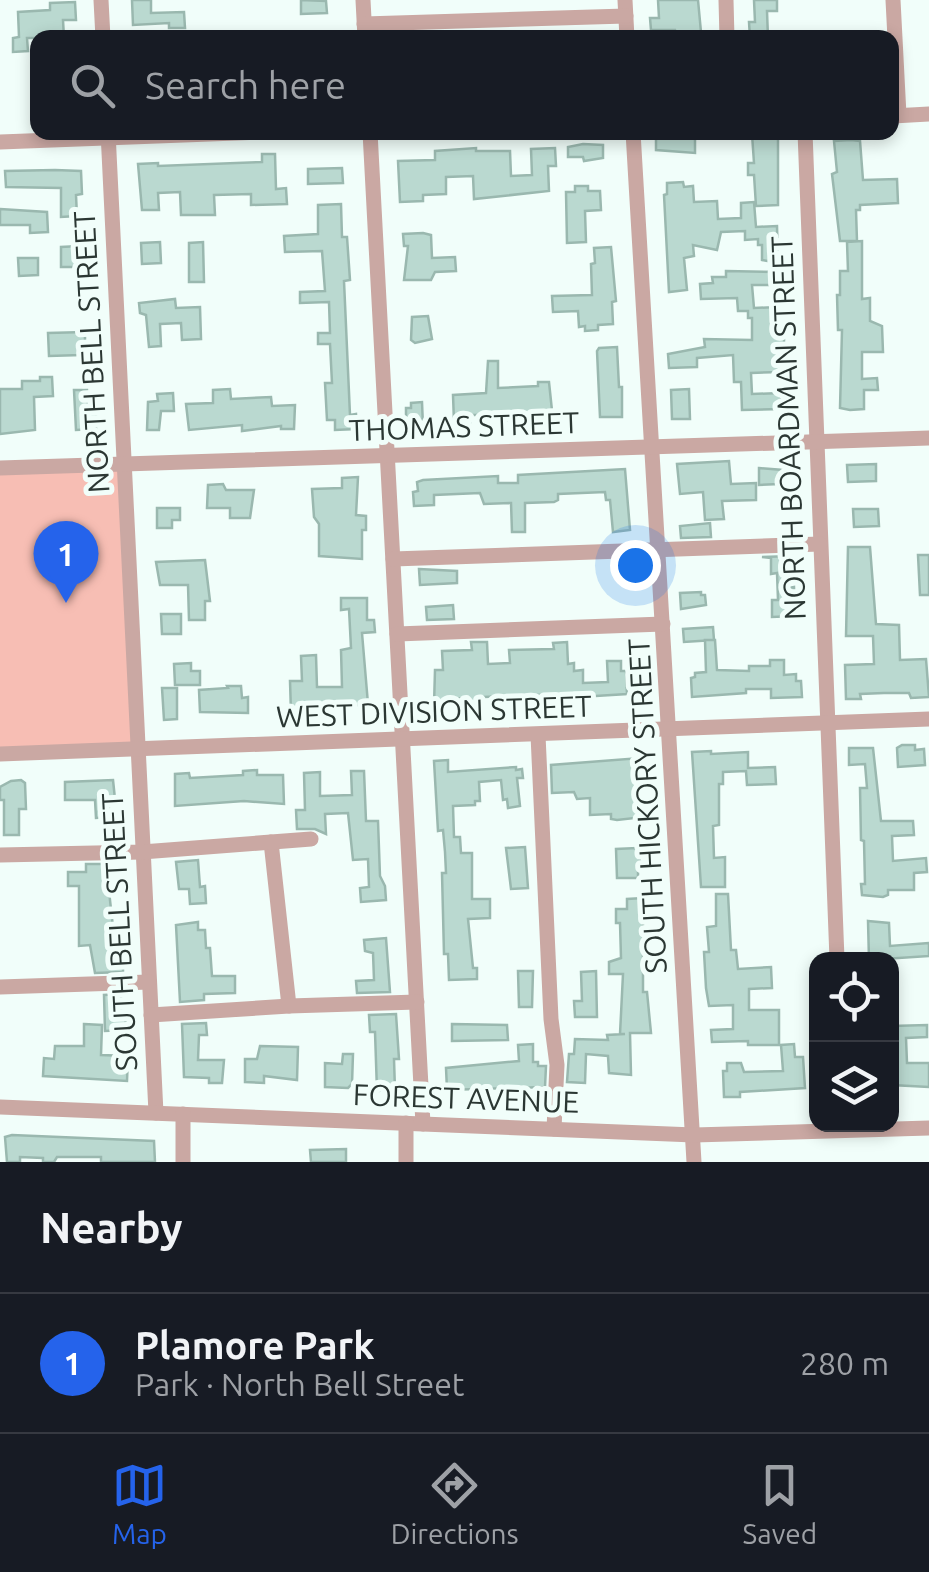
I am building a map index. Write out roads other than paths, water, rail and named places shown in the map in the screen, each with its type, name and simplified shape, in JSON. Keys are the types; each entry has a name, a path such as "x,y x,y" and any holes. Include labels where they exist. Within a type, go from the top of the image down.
{"street":[{"path":"101,0 102,30"},
{"path":"362,0 364,30"},
{"path":"726,0 727,30"},
{"path":"894,0 894,30"},
{"path":"375,30 626,8"},
{"path":"899,116 929,114"},
{"path":"0,142 31,140"},
{"name":"NORTH BELL STREET","path":"108,140 140,749"},
{"path":"370,140 423,1124"},
{"name":"SOUTH HICKORY STREET","path":"633,140 694,1162"},
{"name":"NORTH BOARDMAN STREET","path":"805,140 837,952"},
{"name":"THOMAS STREET","path":"0,468 929,438"},
{"path":"392,559 820,544"},
{"path":"397,634 663,624"},
{"name":"WEST DIVISION STREET","path":"0,754 929,719"},
{"path":"538,735 551,1019 558,1065 554,1129"},
{"name":"SOUTH BELL STREET","path":"140,749 156,1113"},
{"path":"0,855 142,852 310,840"},
{"path":"271,842 289,1006"},
{"path":"0,987 149,982"},
{"path":"151,1015 417,1002"},
{"name":"FOREST AVENUE","path":"0,1106 694,1135 809,1129"},
{"path":"183,1114 183,1162"},
{"path":"406,1123 406,1162"},
{"name":"FOREST AVENUE","path":"899,1128 929,1128"}],"place":[{"name":"Plamore Park","path":"66,603"}]}
